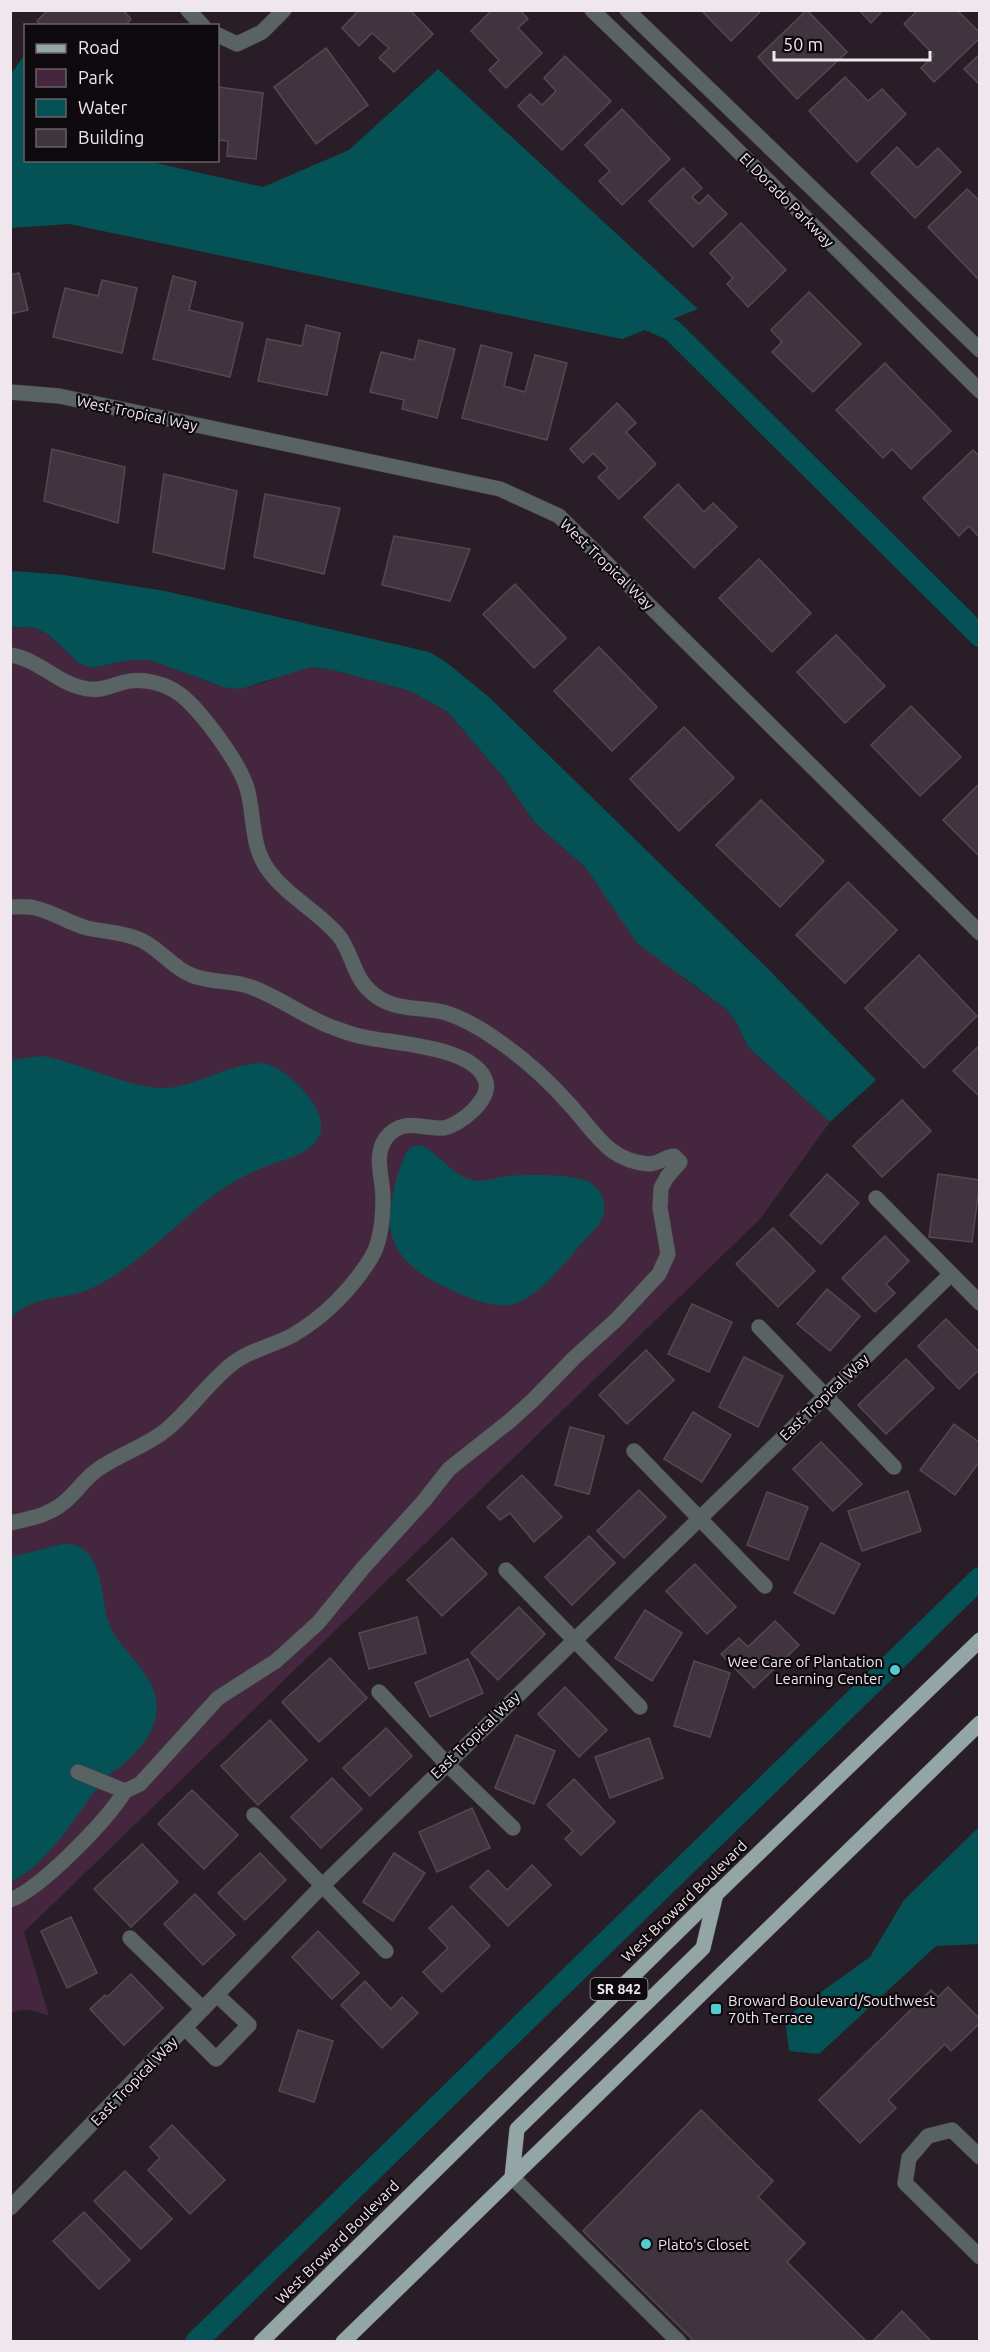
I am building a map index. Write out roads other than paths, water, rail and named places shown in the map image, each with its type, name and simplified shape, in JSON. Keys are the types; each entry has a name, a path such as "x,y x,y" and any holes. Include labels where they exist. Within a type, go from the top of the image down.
{"main road":[{"name":"West Broward Boulevard","path":"261,2342 716,1894 980,1640"},
{"path":"343,2342 980,1723"},
{"path":"512,2177 517,2128 704,1948 716,1894"}],"street":[{"path":"188,10 201,24"},
{"path":"219,35 237,44 262,32 284,10"},
{"name":"El Dorado Parkway","path":"592,10 980,391"},
{"name":"El Dorado Parkway","path":"627,10 980,350"},
{"path":"808,221 827,203"},
{"name":"West Tropical Way","path":"10,392 59,396 500,489 559,516 980,933"},
{"path":"10,655 27,659 79,688 98,690 127,682 141,681 156,683 178,693 203,718 241,773 247,788 256,847 261,860 282,886 338,936 370,992 407,1009 440,1011 481,1028 538,1072 572,1106 592,1133 605,1146 619,1155 647,1164 656,1163 669,1156 674,1156 680,1162 661,1188 660,1208 668,1254 659,1274 616,1320 574,1356 533,1400 449,1469 318,1623 276,1661 241,1681 218,1698 140,1784 125,1791 105,1818 57,1867 20,1897 10,1900"},
{"path":"10,907 35,908 88,928 139,939 192,976 253,988 310,1017 360,1037 434,1048 456,1056 480,1073 486,1080 487,1089 481,1102 458,1123 444,1128 411,1124 398,1128 388,1136 381,1147 379,1162 383,1197 382,1217 373,1256 338,1300 316,1320 292,1336 248,1354 233,1363 183,1415 163,1432 141,1447 98,1469 60,1506 36,1517 10,1523"},
{"path":"876,1198 980,1303"},
{"name":"East Tropical Way","path":"10,2208 322,1886 951,1274"},
{"path":"759,1327 894,1467"},
{"path":"634,1450 765,1586"},
{"path":"506,1570 640,1707"},
{"path":"378,1692 513,1828"},
{"path":"78,1772 125,1791"},
{"path":"254,1815 386,1951"},
{"path":"130,1938 203,2009"},
{"path":"185,2028 216,2059 249,2025 217,1995"},
{"path":"980,2157 952,2130 928,2136 909,2158 905,2183 980,2257"},
{"path":"512,2177 679,2342"}],"water":[{"path":"24,55 24,162 151,162 263,187 349,150 438,69 698,309 622,339 69,224 11,228 11,74"},
{"path":"11,572 64,575 165,591 429,652 446,662 490,698 767,968 876,1080 830,1122 748,1047 736,1022 726,1009 637,943 586,868 535,823 503,777 448,712 410,691 333,670 311,667 240,689 223,687 150,660 130,660 92,668 79,663 49,635 35,628 11,627"},
{"path":"42,1056 120,1080 165,1088 191,1083 246,1065 259,1063 270,1065 288,1076 308,1095 320,1117 321,1128 318,1138 307,1149 294,1157 257,1170 216,1193 110,1279 79,1293 39,1301 20,1310 11,1318 11,1060"},
{"path":"420,1145 434,1153 458,1174 472,1180 537,1175 582,1179 594,1185 601,1194 604,1210 601,1221 559,1270 529,1297 508,1305 499,1305 489,1304 461,1294 419,1272 400,1253 392,1237 390,1220 398,1173 406,1153 411,1147"},
{"path":"63,1544 77,1546 88,1553 95,1563 112,1630 151,1684 156,1697 156,1711 153,1726 139,1749 107,1777 52,1849 40,1861 11,1882 11,1557"},
{"path":"979,1827 979,1944 936,1946 819,2054 789,2051 785,2018 870,1957 904,1900"}],"waterway":[{"path":"631,312 672,330 980,636"},
{"path":"196,2342 980,1578"}],"place":[{"name":"Wee Care of Plantation Learning Center","path":"895,1670"},
{"name":"Broward Boulevard/Southwest 70th Terrace","path":"716,2009"},
{"name":"Plato's Closet","path":"646,2244"}]}
